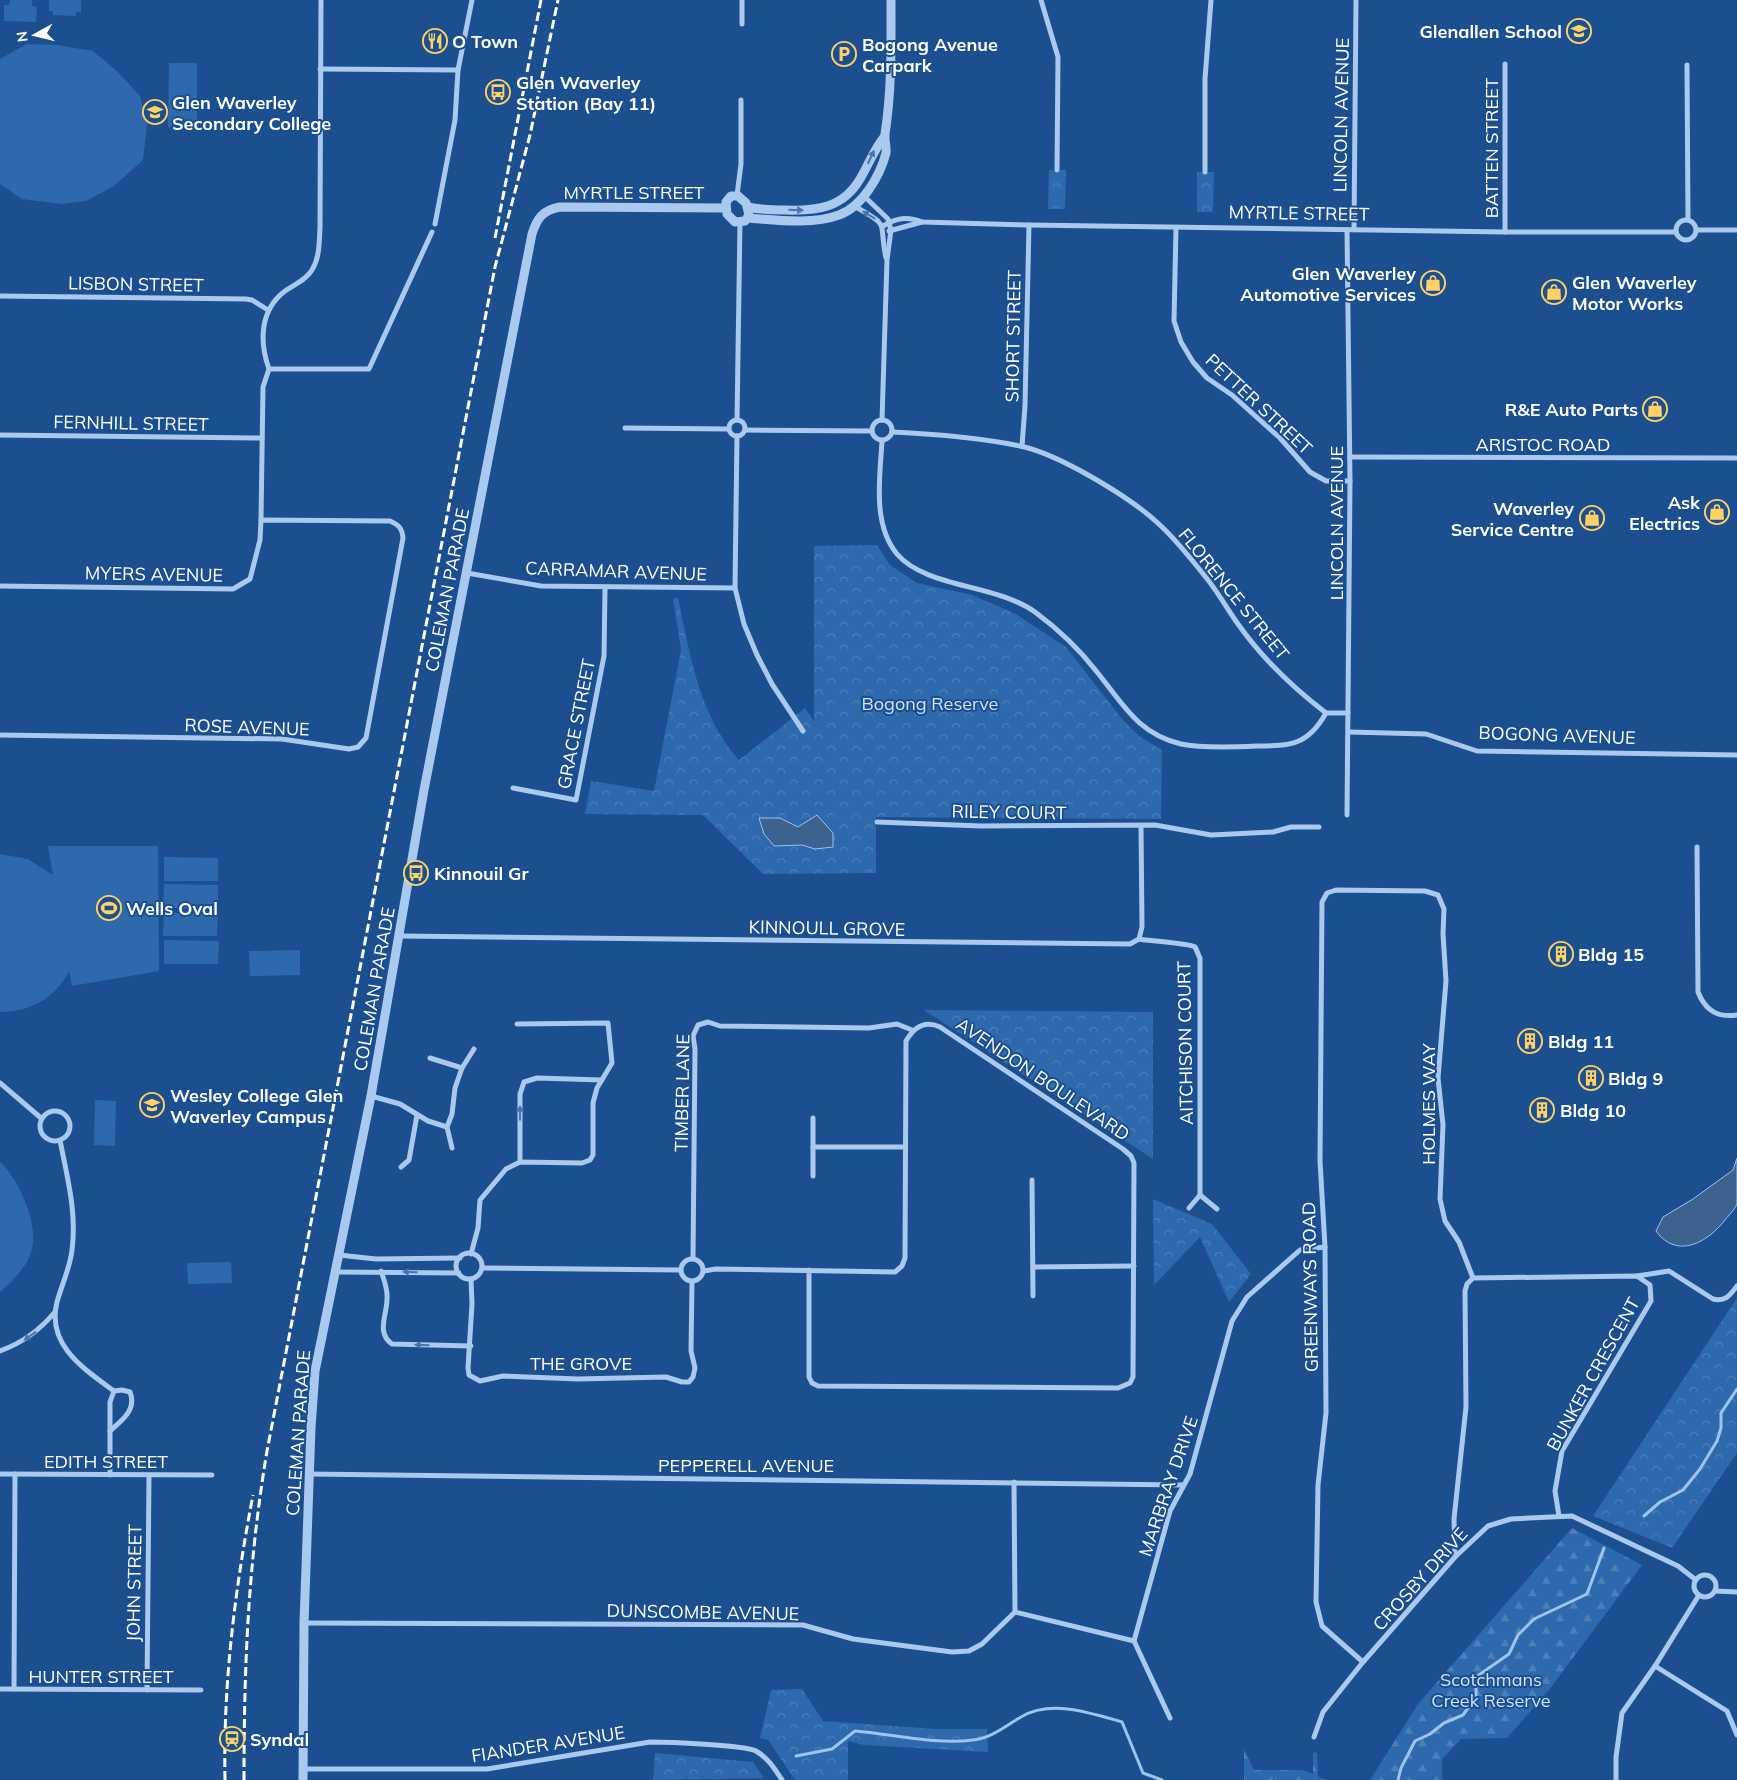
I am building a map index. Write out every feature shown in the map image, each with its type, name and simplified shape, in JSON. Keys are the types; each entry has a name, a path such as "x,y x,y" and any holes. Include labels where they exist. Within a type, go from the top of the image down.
{"street":[{"path":"261,520 263,387 270,369 263,352 263,325 268,310 276,300 311,272 318,255 320,228 321,0"},
{"path":"435,224 456,120 458,70 472,0"},
{"path":"742,0 742,24"},
{"path":"885,136 875,147 860,180 843,199 821,209 766,210 748,206 737,195 729,197 726,208 731,219 819,220 838,215 854,206 864,196 875,178 886,152 885,136 890,109 891,0"},
{"path":"1040,0 1058,57 1057,170"},
{"path":"1206,172 1205,80 1211,0"},
{"name":"LINCOLN AVENUE","path":"1354,230 1356,0"},
{"name":"BATTEN STREET","path":"1504,232 1505,64"},
{"path":"1687,66 1688,220"},
{"path":"320,69 458,70"},
{"path":"737,195 741,164 741,100"},
{"path":"864,196 889,222 891,230 887,260 882,420"},
{"path":"737,420 744,220 748,206"},
{"path":"854,206 875,217 882,226 887,260"},
{"name":"MYRTLE STREET","path":"544,212 560,207 726,208"},
{"name":"COLEMAN PARADE","path":"303,1780 304,1623 309,1474 315,1372 371,1096 401,936 424,790 532,234 535,224 544,212"},
{"name":"MYRTLE STREET","path":"882,226 902,218 913,218 922,222"},
{"path":"1688,220 1694,224 1697,230 1694,236 1687,240 1680,239 1676,232 1680,222 1688,220"},
{"name":"MYRTLE STREET","path":"884,233 922,222 1176,228 1676,232"},
{"name":"SHORT STREET","path":"1022,446 1025,406 1029,226"},
{"name":"PETTER STREET","path":"1176,228 1174,321 1181,342 1193,362 1207,378 1232,395 1280,438 1310,472 1326,481 1350,481"},
{"name":"LINCOLN AVENUE","path":"1347,230 1350,458 1347,815"},
{"path":"1697,230 1737,230"},
{"path":"270,369 369,369 432,232"},
{"name":"LISBON STREET","path":"0,296 246,299 252,300 268,310"},
{"path":"728,429 729,424 737,420"},
{"path":"737,420 742,422 745,430"},
{"path":"882,420 888,422 892,432 888,438 882,440 874,437 872,431 876,422 882,420"},
{"path":"625,428 728,429"},
{"path":"728,429 731,434 737,436 745,430 872,431"},
{"name":"FLORENCE STREET","path":"892,432 960,436 1022,446 1070,466 1108,486 1160,525 1204,575 1239,625 1272,666 1326,713"},
{"name":"FERNHILL STREET","path":"0,435 262,438"},
{"path":"737,436 735,588 744,624 757,655 772,684 803,731"},
{"path":"882,440 880,520 887,538 898,555 922,573 1002,595 1034,611 1072,643 1097,671 1131,717 1156,734 1182,744 1275,746 1293,744 1316,731 1326,713 1348,713"},
{"name":"ARISTOC ROAD","path":"1350,458 1737,458"},
{"name":"ROSE AVENUE","path":"0,735 282,739 349,749 358,747 366,738 403,538 402,530 397,524 390,521 261,520"},
{"name":"MYERS AVENUE","path":"0,586 234,589 250,580 260,540 261,520"},
{"name":"CARRAMAR AVENUE","path":"467,573 541,586 735,588"},
{"name":"GRACE STREET","path":"513,788 576,800 604,656 605,588"},
{"name":"BOGONG AVENUE","path":"1348,732 1426,734 1477,750 1737,755"},
{"name":"RILEY COURT","path":"877,822 981,826 1170,827 1182,832 1210,835 1274,832 1291,827 1319,827"},
{"path":"1139,939 1142,927 1141,826"},
{"path":"1697,847 1698,992 1703,1004 1713,1012 1727,1016 1737,1015"},
{"name":"GREENWAYS ROAD","path":"1363,1662 1322,1626 1316,1602 1318,1485 1326,1413 1325,1247 1320,1161 1322,902 1327,893 1336,890 1425,891 1438,894"},
{"name":"HOLMES WAY","path":"1438,894 1444,909 1443,934 1446,981 1438,1078 1442,1125 1440,1199 1445,1221 1460,1242 1473,1278"},
{"name":"KINNOULL GROVE","path":"401,936 1119,944 1130,944 1139,939"},
{"name":"AITCHISON COURT","path":"1139,939 1163,943 1186,943 1195,947 1200,958 1200,1195"},
{"name":"TIMBER LANE","path":"693,1258 695,1068 693,1036 698,1025 708,1022 720,1026 869,1028 897,1024 912,1030"},
{"path":"471,1254 478,1228 480,1200 506,1169 520,1162 582,1163 590,1160 593,1155 593,1102 597,1088 612,1063 608,1023 517,1024"},
{"name":"AVENDON BOULEVARD","path":"809,1270 809,1377 812,1383 818,1386 1118,1388 1130,1383 1133,1377 1134,1163 1131,1156 940,1027 933,1024 925,1024 912,1030"},
{"path":"704,1271 716,1269 895,1272 902,1266 905,1258 906,1040 912,1030"},
{"path":"452,1148 447,1127 452,1114 454,1088 462,1068 474,1049"},
{"path":"430,1058 462,1068"},
{"path":"520,1162 520,1094 524,1082 537,1078 602,1080"},
{"path":"0,1083 20,1098 41,1118"},
{"path":"371,1096 400,1104 428,1121 447,1127"},
{"path":"55,1112 67,1118 68,1133 60,1140 46,1138 40,1128 41,1118 55,1112"},
{"path":"401,1167 408,1160 417,1114"},
{"path":"813,1118 813,1176"},
{"path":"0,1351 20,1343 31,1336 54,1313 69,1267 73,1229 70,1189 60,1140"},
{"path":"813,1148 905,1148"},
{"path":"1032,1180 1033,1296"},
{"path":"1189,1208 1200,1195 1217,1209"},
{"name":"MARBRAY DRIVE","path":"1134,1641 1170,1511 1190,1474 1232,1321 1242,1302 1300,1250 1325,1247"},
{"path":"336,1272 459,1273 471,1279 478,1276 482,1268 479,1258 471,1254 460,1258 376,1259 339,1255"},
{"path":"459,1273 457,1265 460,1258"},
{"path":"693,1258 700,1262 704,1271 700,1278 692,1282 684,1279 681,1270 684,1262 693,1258"},
{"path":"1033,1268 1134,1266"},
{"path":"482,1268 681,1270"},
{"path":"381,1271 388,1299 384,1319 386,1340 392,1344 471,1346"},
{"path":"1637,1276 1669,1271 1720,1301 1728,1298 1737,1286"},
{"name":"BUNKER CRESCENT","path":"1473,1278 1637,1276 1650,1285 1651,1301 1562,1452 1555,1491 1559,1516"},
{"path":"1455,1557 1454,1519 1466,1407 1465,1291 1467,1284 1473,1278"},
{"name":"THE GROVE","path":"471,1279 469,1375 480,1381 503,1376 578,1379 666,1377 689,1382 693,1376 694,1368 692,1351 692,1282"},
{"path":"54,1313 58,1337 67,1351 88,1373 114,1391 130,1392 133,1399 130,1409 125,1418 110,1431"},
{"path":"110,1475 110,1402 114,1391"},
{"name":"EDITH STREET","path":"0,1474 212,1475"},
{"path":"14,1689 15,1474"},
{"name":"PEPPERELL AVENUE","path":"309,1474 1183,1484"},
{"name":"JOHN STREET","path":"147,1690 149,1476"},
{"path":"1014,1482 1015,1612 1134,1641 1170,1718"},
{"name":"CROSBY DRIVE","path":"1314,1737 1323,1712 1363,1662 1455,1557 1488,1526 1511,1519 1572,1516 1678,1566 1696,1580"},
{"path":"1715,1591 1716,1583 1712,1577 1702,1575 1696,1580 1694,1589 1699,1595 1709,1596 1715,1591 1737,1592"},
{"path":"1616,1780 1616,1757 1622,1713 1655,1666 1699,1595"},
{"name":"DUNSCOMBE AVENUE","path":"304,1623 803,1625 853,1640 952,1652 970,1651 982,1644 1015,1612"},
{"path":"1655,1666 1727,1711 1737,1735"},
{"name":"HUNTER STREET","path":"0,1689 201,1690"},
{"name":"FIANDER AVENUE","path":"303,1769 468,1771 650,1742 668,1742 754,1750 768,1759 782,1780"}],"green space":[{"path":"10,0 32,0 32,6 37,7 36,22 4,21 4,5 9,5"},
{"path":"49,0 81,0 81,12 76,12 76,16 53,15 53,11 49,11"},
{"path":"27,44 57,45 93,51 117,71 140,96 147,125 143,160 114,186 86,201 62,204 22,199 0,184 0,59"},
{"path":"169,63 197,63 197,127 168,127"},
{"path":"1049,170 1066,170 1065,209 1048,209"},
{"path":"1197,172 1214,172 1213,212 1197,212"},
{"name":"Bogong Reserve","path":"877,545 890,565 917,583 972,595 1014,613 1066,647 1122,719 1139,736 1162,750 1161,819 876,817 876,873 763,874 703,815 585,814 591,781 654,791 681,650 673,598 678,598 692,662 705,704 725,743 739,760 805,708 814,721 814,546"},
{"name":"Wells Oval","path":"48,846 158,846 159,971 72,986 69,971 57,989 40,1002 21,1009 0,1012 0,854 28,859 53,875"},
{"path":"164,857 218,858 218,881 164,881"},
{"path":"164,884 218,885 218,908 163,908"},
{"path":"164,913 218,913 217,936 163,936"},
{"path":"164,940 219,941 218,964 164,964"},
{"path":"300,950 300,975 250,976 249,951"},
{"path":"924,1010 1153,1012 1153,1159"},
{"path":"95,1100 116,1101 115,1146 94,1145"},
{"path":"0,1162 14,1179 20,1190 30,1215 33,1238 32,1249 24,1267 0,1292"},
{"path":"1153,1199 1212,1224 1251,1274 1229,1302 1200,1237 1154,1285"},
{"path":"231,1262 232,1283 188,1284 187,1263"},
{"path":"1737,1298 1737,1453 1672,1548 1593,1516"},
{"name":"Scotchmans Creek Reserve","path":"1572,1528 1642,1565 1549,1690 1507,1738 1461,1739 1442,1759 1442,1780 1370,1780 1418,1704"},
{"path":"802,1689 823,1721 936,1729 987,1729 988,1752 864,1745 848,1741 848,1780 795,1780 768,1740 760,1738 771,1690"},
{"path":"1244,1749 1254,1770 1302,1770 1313,1774 1313,1753 1317,1752 1318,1777 1327,1780 1244,1780"},
{"path":"655,1753 753,1762 764,1778 653,1780"}],"shaded area":[{"path":"817,815 833,833 833,847 815,849 802,845 774,846 764,834 759,818 780,818 798,827"},
{"path":"1737,1158 1737,1204 1718,1228 1701,1241 1692,1245 1673,1245 1664,1240 1656,1231 1663,1217 1693,1199 1733,1170"}],"waterway":[{"path":"1644,1516 1660,1502 1683,1490 1700,1469 1717,1441 1721,1428 1721,1413 1737,1389"},
{"path":"1398,1780 1401,1768 1415,1741 1430,1734 1444,1723 1463,1715 1476,1697 1476,1677 1509,1654 1518,1635 1534,1619 1587,1594 1604,1548"},
{"path":"796,1756 832,1749 855,1731 944,1741 980,1739 1033,1712 1058,1708 1071,1709 1122,1722 1143,1773 1162,1780"}],"railway":[{"path":"495,238 541,0"},
{"path":"244,1780 248,1615 255,1534 267,1451 495,267 530,135 558,0"},
{"path":"225,1780 228,1672 236,1601 253,1495"}],"place":[{"name":"Glenallen School","path":"1579,31"},
{"name":"O Town","path":"435,41"},
{"name":"Bogong Avenue Carpark","path":"844,54"},
{"name":"Glen Waverley Station (Bay 11)","path":"498,92"},
{"name":"Glen Waverley Secondary College","path":"155,112"},
{"name":"Glen Waverley Automotive Services","path":"1433,283"},
{"name":"Glen Waverley Motor Works","path":"1554,292"},
{"name":"R&E Auto Parts","path":"1655,409"},
{"name":"Ask Electrics","path":"1717,512"},
{"name":"Waverley Service Centre","path":"1592,518"},
{"name":"Kinnouil Gr","path":"416,873"},
{"name":"Wells Oval","path":"109,908"},
{"name":"Bldg 15","path":"1561,954"},
{"name":"Bldg 11","path":"1530,1041"},
{"name":"Bldg 9","path":"1591,1078"},
{"name":"Wesley College Glen Waverley Campus","path":"152,1105"},
{"name":"Bldg 10","path":"1542,1110"},
{"name":"Syndal","path":"232,1739"}]}
